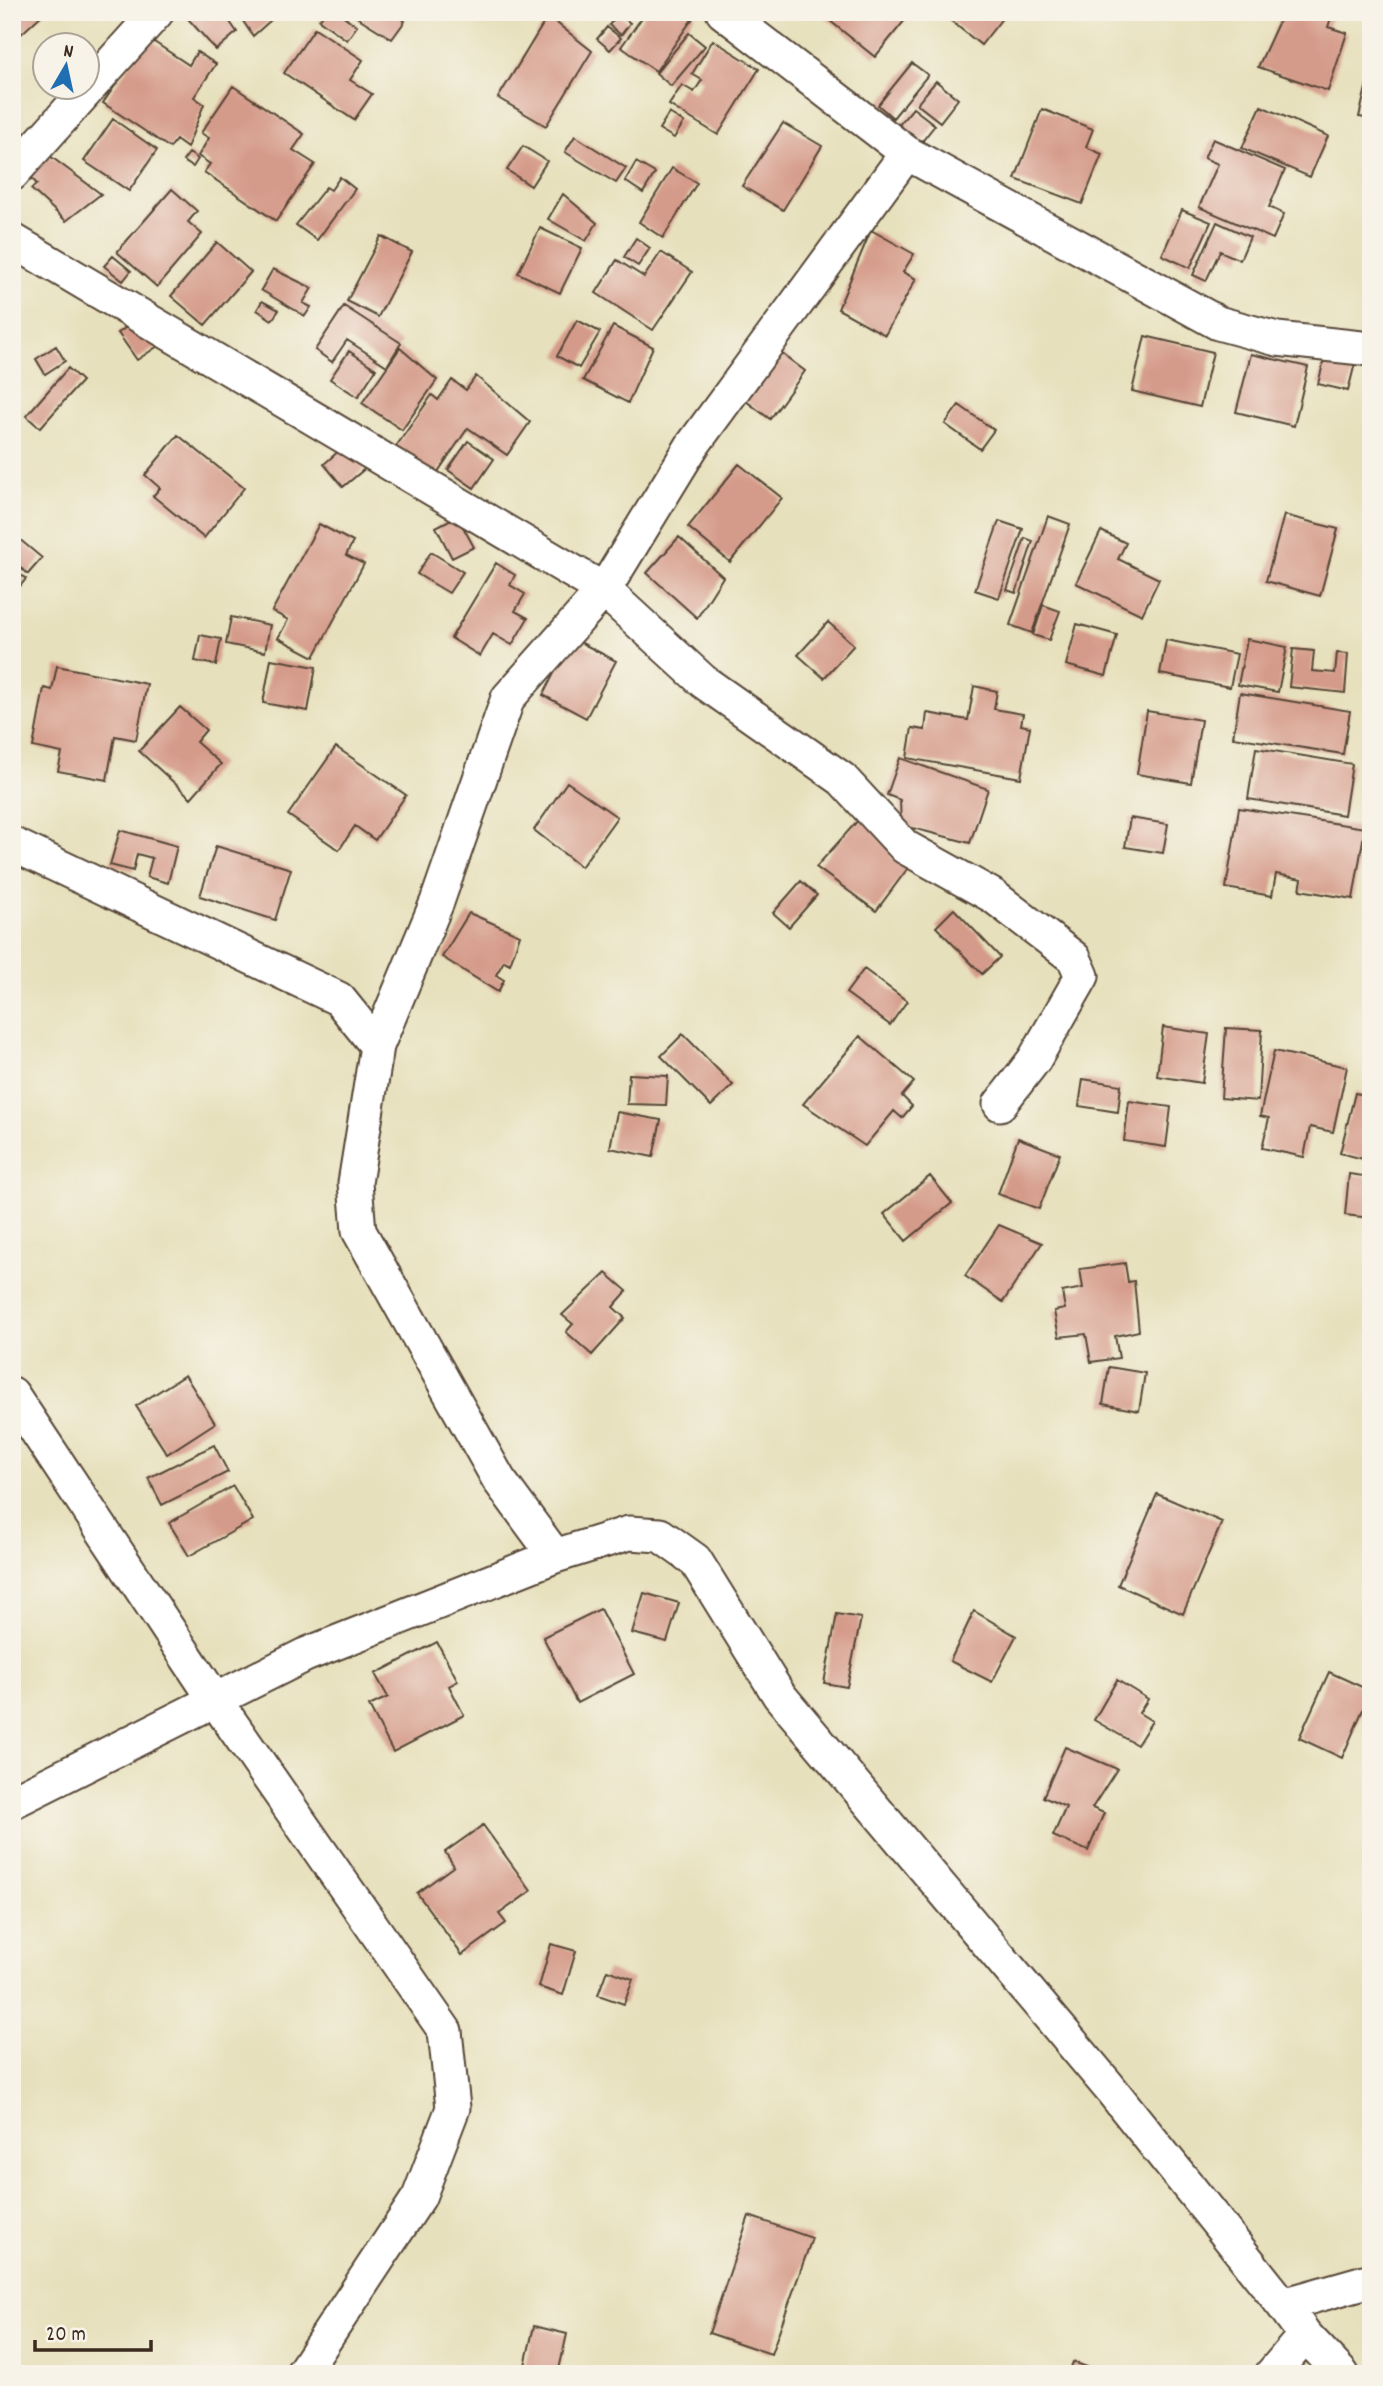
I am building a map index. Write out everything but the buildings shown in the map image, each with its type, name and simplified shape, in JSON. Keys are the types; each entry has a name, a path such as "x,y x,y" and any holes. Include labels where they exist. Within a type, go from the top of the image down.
{"street":[{"path":"12,173 157,12"},
{"path":"723,12 907,153 1218,323 1277,338 1371,349"},
{"path":"555,1556 499,1480 359,1231 355,1183 377,1046 437,902 508,698 604,590 692,446 907,153"},
{"path":"12,240 604,590 704,682 842,779 905,847 993,896 1074,958 1082,975 1034,1060 1000,1104"},
{"path":"12,844 339,999 377,1046"},
{"path":"12,1394 215,1700 445,2031 453,2108 419,2197 302,2374"},
{"path":"12,1802 304,1655 555,1556 629,1533 660,1535 695,1560 779,1695 1100,2077 1305,2335 1342,2374"},
{"path":"1283,2305 1371,2280"},
{"path":"1272,2374 1305,2335"}]}
